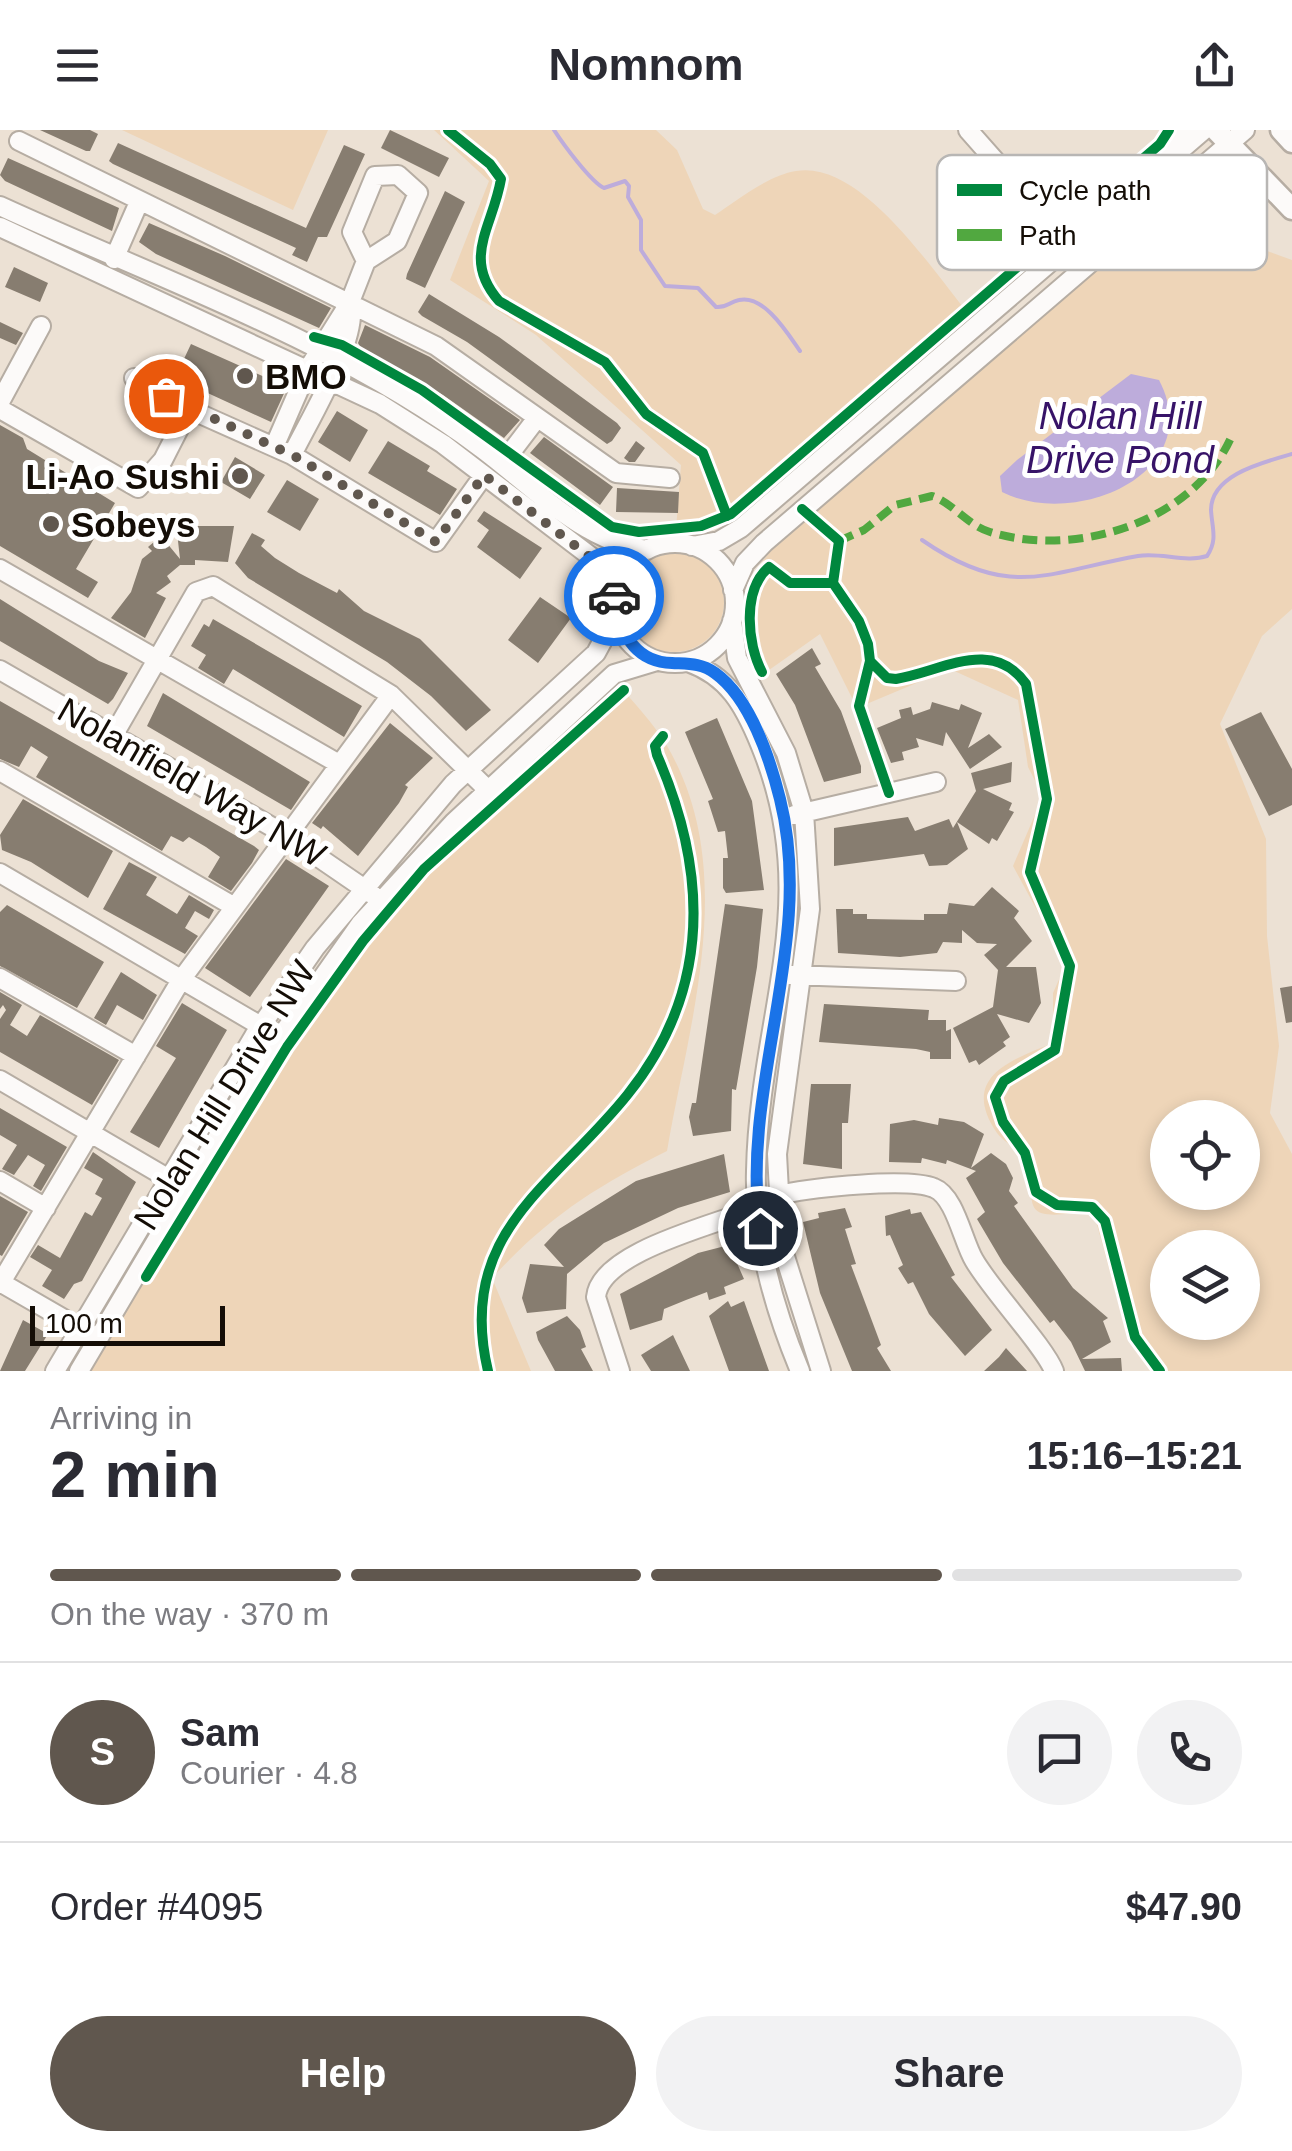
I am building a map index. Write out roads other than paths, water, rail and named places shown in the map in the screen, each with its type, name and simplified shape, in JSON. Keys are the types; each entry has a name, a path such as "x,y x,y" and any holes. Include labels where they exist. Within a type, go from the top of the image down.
{"main road":[{"path":"1168,155 1181,130"},
{"path":"1281,130 1292,142"},
{"path":"1267,185 1292,208"}],"street":[{"path":"968,130 990,155"},
{"path":"1175,155 1204,130"},
{"path":"1222,137 1245,130"},
{"path":"18,141 436,346 616,474 670,478"},
{"path":"283,451 308,369 350,302 366,261 397,241 418,193 398,174 375,176 356,216 352,232 366,261"},
{"path":"114,258 139,202"},
{"path":"0,206 336,359 420,406 600,537 646,550 677,543 692,546 719,562 733,590"},
{"path":"0,227 330,379 404,418 595,561 611,584 615,608 630,644 656,660 688,662 718,675 742,705 772,772 784,818 792,902 757,1140 767,1202 772,1292 800,1371"},
{"path":"692,546 720,541 741,528 1041,270"},
{"path":"821,1371 767,1202 803,976 811,873 804,812 786,753 737,658 733,590 746,563 764,543 1082,270"},
{"path":"283,451 330,379 354,316 350,302"},
{"path":"41,326 0,406 138,488 162,460 189,409"},
{"path":"134,378 189,409 283,451 436,542 484,475"},
{"path":"502,464 537,418"},
{"path":"615,608 624,571 646,550"},
{"path":"0,569 339,764"},
{"path":"113,736 196,592 213,586 391,694 488,790"},
{"name":"Nolan Hill Drive NW","path":"79,1371 260,1026 364,887 469,770 596,654 615,608"},
{"path":"688,662 715,648 732,621"},
{"name":"Nolan Hill Drive NW","path":"56,1371 80,1328 280,1037 380,900 488,790 614,674 656,660"},
{"name":"Nolanfield Way NW","path":"0,670 286,836 380,900"},
{"path":"98,1339 0,1283 181,980 391,694"},
{"path":"0,771 233,906"},
{"path":"784,818 936,782"},
{"path":"0,873 280,1037"},
{"path":"782,974 956,981"},
{"path":"0,978 136,1056"},
{"path":"0,1080 179,1184"},
{"path":"0,1181 46,1208"},
{"path":"620,1371 596,1297 603,1277 657,1245 767,1202 871,1185 935,1188 946,1198 988,1282 1054,1371"}],"water":[{"name":"Nolan Hill Drive Pond","path":"1131,374 1159,380 1169,413 1165,442 1150,467 1126,485 1096,498 1064,503 1031,502 1002,492 1000,476 1017,460"}],"waterway":[{"path":"554,130 598,184 604,188 625,181 629,186 628,197 641,220 641,250 665,286 698,288 716,307 739,300 757,303 774,317 800,351"},
{"path":"922,540 953,559 1005,576 1053,574 1146,555 1207,556 1213,539 1213,498 1220,487 1241,472 1292,454"}],"place":[{"name":"BMO","path":"245,376"},
{"name":"Li-Ao Sushi","path":"240,476"},
{"name":"Sobeys","path":"51,524"}]}
